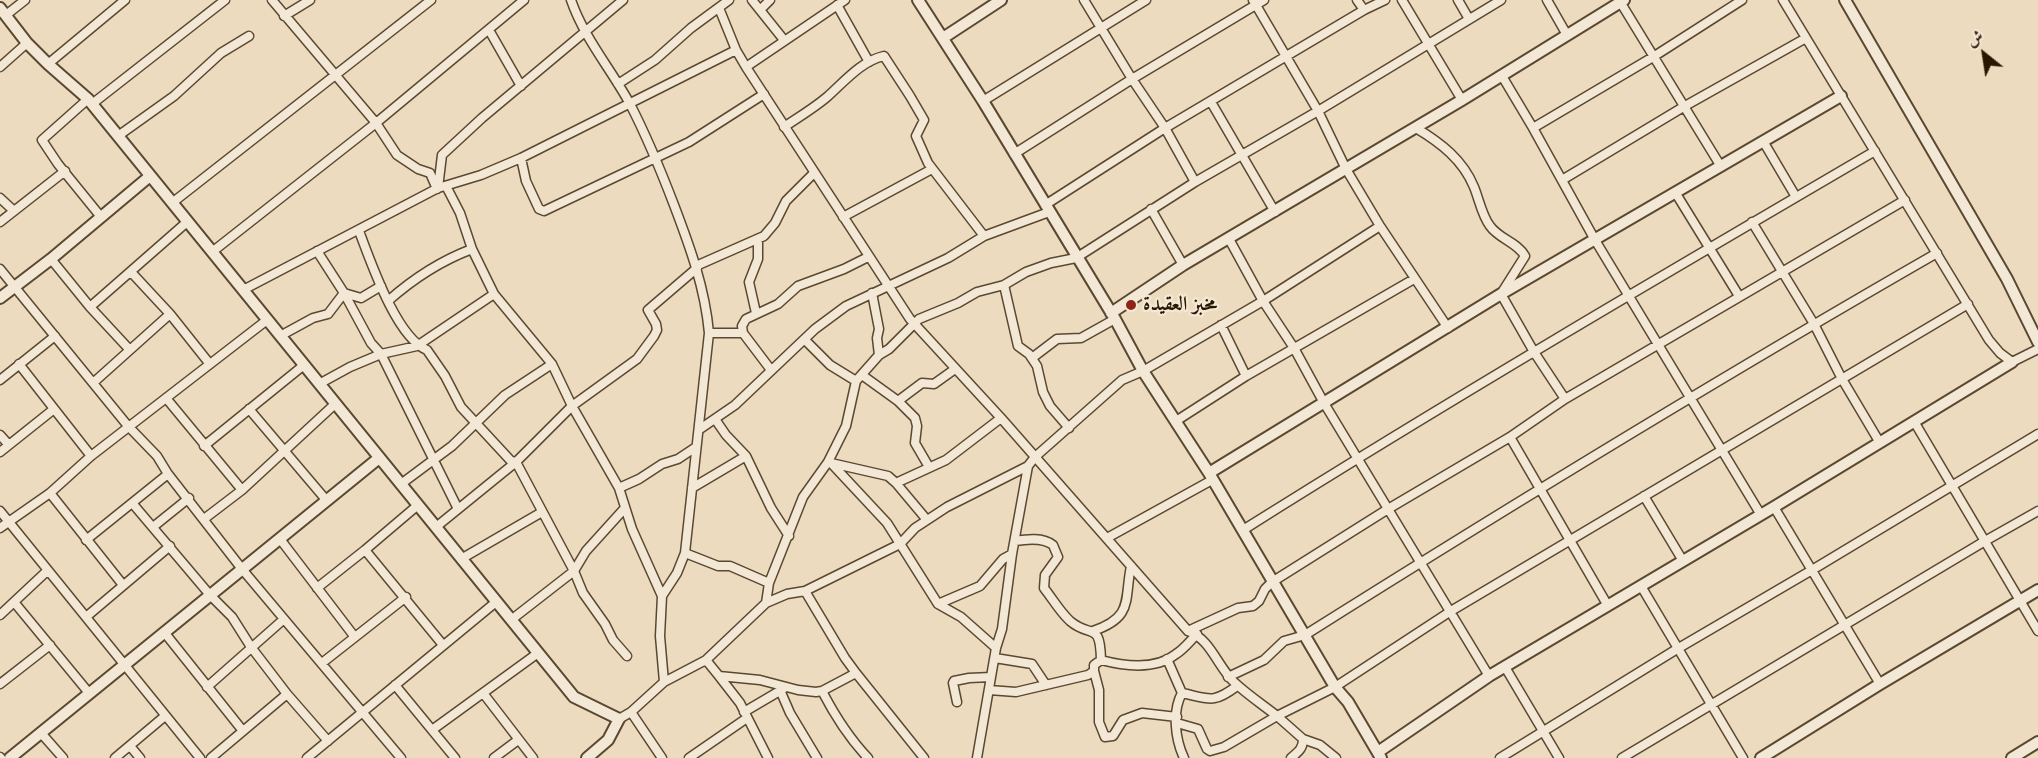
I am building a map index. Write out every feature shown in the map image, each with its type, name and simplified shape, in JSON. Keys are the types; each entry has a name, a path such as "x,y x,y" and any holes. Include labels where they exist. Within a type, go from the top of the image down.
{"street":[{"path":"25,0 3,11 27,42 90,102 574,697 619,719"},
{"path":"48,64 125,0"},
{"path":"101,217 58,164 42,140 225,0"},
{"path":"273,0 284,16 376,123 397,155 418,169 430,173 460,213 472,249 494,294 552,364 572,406 619,488 624,509 662,596 660,636 664,682"},
{"path":"284,16 310,0"},
{"path":"172,203 430,0"},
{"path":"212,252 376,123 524,0"},
{"path":"571,0 578,20 629,103 656,158 697,267 705,304 709,333 685,552 677,573 662,596"},
{"path":"441,188 442,155 584,31 623,0"},
{"path":"618,84 655,60 691,28 729,0"},
{"path":"752,0 784,39"},
{"path":"761,9 770,0"},
{"path":"918,0 983,101 1113,316 1143,371 1211,477 1335,687 1348,702 1379,755 1489,676 2038,349"},
{"path":"943,38 1001,0"},
{"path":"1084,0 1132,79 1166,128 1195,182"},
{"path":"983,101 1146,0"},
{"path":"1357,0 1364,10"},
{"path":"700,429 735,405 805,339 846,306 948,258 984,236 1047,208 1166,128 1364,10 1385,0"},
{"path":"1402,0 1462,100"},
{"path":"1458,0 1469,19"},
{"path":"766,603 769,583 804,497 829,463 846,426 859,378 879,355 890,349 924,316 958,303 977,292 1004,285 1026,272 1051,263 1076,258 1195,182 1318,111 1501,0"},
{"path":"1547,0 1568,35"},
{"path":"1533,128 1653,57 1742,0"},
{"path":"1783,0 1989,340 2000,353 2013,362"},
{"path":"1845,0 2007,279 2038,342"},
{"path":"1032,358 1057,339 1080,338 1183,265 1416,128 1621,1 1720,165"},
{"path":"1014,154 1258,2 1318,111 1346,169 1380,226 1448,328"},
{"path":"746,67 784,39 841,3 869,62"},
{"path":"719,8 736,50 746,67 887,286 915,324 1001,418 1188,631 1197,634 1228,677 1303,739 1320,745 1336,758"},
{"path":"489,30 521,86"},
{"path":"118,136 174,96 221,53 249,36"},
{"path":"1562,180 1685,106 1806,38"},
{"path":"0,67 27,42"},
{"path":"243,290 441,188 481,175 521,158 736,50"},
{"path":"784,127 814,107 851,74 869,62 881,56 885,57 924,120 916,133 916,139 932,169 984,236"},
{"path":"1502,76 1628,296 1761,515"},
{"path":"521,158 530,190 539,209 544,211 689,142 764,94"},
{"path":"1107,538 1211,477 1324,403 1501,294 1841,96"},
{"path":"1211,102 1275,212"},
{"path":"1416,128 1436,139 1462,165 1473,184 1490,226 1520,248 1525,256 1501,294"},
{"path":"1763,141 1796,197"},
{"path":"1243,530 1358,457 1875,151"},
{"path":"843,217 932,169"},
{"path":"0,222 65,171"},
{"path":"436,527 516,462 572,406 637,359 657,330 648,310 697,267 758,239 771,228 786,201 814,173"},
{"path":"0,298 51,259 150,176"},
{"path":"1675,192 1739,296"},
{"path":"0,198 14,211"},
{"path":"1188,631 1238,608 1253,606 1272,582 1388,509 1510,437 1565,399 1905,200"},
{"path":"1151,209 1183,265"},
{"path":"90,307 188,222"},
{"path":"1752,222 1814,324 1842,379 1880,443"},
{"path":"587,758 600,753 619,719 632,712 664,682 706,660 766,603 787,594 805,591 900,544 915,528 947,507 1028,466 1035,457 1118,382 1143,371 1263,301 1380,226"},
{"path":"359,231 381,286 401,325 417,346 427,350 445,376 461,407 511,461 516,462 574,571 583,594 609,631 612,640 627,656"},
{"path":"756,314 749,282 758,259 758,239"},
{"path":"1229,239 1263,301 1294,348 1324,403 1489,676"},
{"path":"388,301 406,285 434,266 472,249"},
{"path":"317,251 344,293 371,343 381,354 458,509"},
{"path":"1228,677 1264,660 1284,640 1305,635 1540,489 1814,324 1937,253"},
{"path":"771,370 743,333 744,322 783,301 805,282 844,269 868,257"},
{"path":"51,259 90,307 129,349"},
{"path":"0,269 128,426 157,456 168,474 189,498 242,569 401,758"},
{"path":"131,272 170,314 209,363"},
{"path":"1176,421 1246,376 1414,279"},
{"path":"1004,285 1018,346 1032,358 1050,406 1069,428"},
{"path":"344,293 361,298 381,286"},
{"path":"280,336 313,318 328,314 344,293"},
{"path":"872,293 879,330 877,338 879,355"},
{"path":"319,384 350,367 381,354 417,346 494,294"},
{"path":"1501,294 1534,352 1565,399"},
{"path":"1197,634 1176,655 1167,659 1134,666 1101,660 1094,665 1099,690 1099,722 1105,737 1113,736 1123,720 1142,713 1177,720 1198,729 1210,751 1224,747 1277,716 1335,687 1451,611 1968,304"},
{"path":"93,382 170,314"},
{"path":"0,528 50,494 128,426 267,320"},
{"path":"1221,326 1246,376"},
{"path":"709,333 743,333"},
{"path":"0,380 55,336"},
{"path":"805,339 830,365 859,378 898,401 915,418 917,426 915,443 929,467"},
{"path":"19,364 91,456"},
{"path":"401,484 457,442 505,396 552,364"},
{"path":"204,446 304,365"},
{"path":"898,401 922,383 937,382 955,369"},
{"path":"166,398 242,490"},
{"path":"204,519 242,490 335,404"},
{"path":"0,452 54,409"},
{"path":"249,409 327,501"},
{"path":"896,483 952,456 1001,418"},
{"path":"715,419 726,435 746,456 771,508 789,536"},
{"path":"1915,423 2038,631"},
{"path":"1500,758 1677,649 2038,434"},
{"path":"0,435 8,444"},
{"path":"1510,437 1608,606"},
{"path":"619,488 639,479 662,464 678,459 696,447"},
{"path":"692,488 746,456"},
{"path":"9,758 379,458"},
{"path":"829,463 888,476 927,520"},
{"path":"829,463 887,523 938,604 961,617 996,648"},
{"path":"977,758 996,648 1002,629 1012,554 1028,466"},
{"path":"86,540 168,474"},
{"path":"50,494 123,585"},
{"path":"1644,496 1683,561"},
{"path":"153,527 189,498"},
{"path":"133,504 210,595 232,617 251,647 287,694 328,741"},
{"path":"317,588 417,505"},
{"path":"1774,507 1880,684"},
{"path":"511,620 574,571 586,552 624,509"},
{"path":"0,511 200,758"},
{"path":"1622,758 2038,511"},
{"path":"461,559 542,512"},
{"path":"280,539 354,636"},
{"path":"1015,541 1043,540 1053,545 1058,556 1044,575 1044,588 1071,621 1093,631 1101,645 1101,660"},
{"path":"86,616 170,546"},
{"path":"365,550 406,597 443,645"},
{"path":"685,552 718,566 730,566 769,583"},
{"path":"938,604 980,586 1003,559 1012,554"},
{"path":"1093,631 1114,622 1126,604 1128,594 1126,586 1131,566"},
{"path":"0,615 47,571"},
{"path":"1641,586 1743,758"},
{"path":"1761,758 2038,590"},
{"path":"805,591 856,673 924,758"},
{"path":"322,663 406,597"},
{"path":"14,602 89,693"},
{"path":"307,758 496,602"},
{"path":"207,687 284,619"},
{"path":"164,632 243,731"},
{"path":"1,682 50,645"},
{"path":"432,729 538,653"},
{"path":"995,658 1032,664 1046,684"},
{"path":"1167,659 1182,693"},
{"path":"706,660 746,715 768,758"},
{"path":"1505,667 1559,758"},
{"path":"989,690 1016,692 1088,675 1094,671"},
{"path":"719,676 760,680 783,689 822,691 856,673"},
{"path":"957,702 954,681 991,677"},
{"path":"395,685 455,758"},
{"path":"1182,693 1215,699 1223,697 1237,686"},
{"path":"689,758 783,689"},
{"path":"783,689 795,723 817,758"},
{"path":"822,691 836,717 868,758"},
{"path":"483,693 533,758"},
{"path":"1182,693 1176,705 1177,745 1184,758"},
{"path":"211,758 287,694"},
{"path":"632,712 662,758"},
{"path":"115,758 165,716"},
{"path":"41,733 63,758"},
{"path":"1291,758 1300,751 1303,739"},
{"path":"494,758 518,740"},
{"path":"2012,758 2038,742"},
{"path":"130,746 140,758"}],"place":[{"name":"مخبز العقيدة","path":"1131,305"}]}
